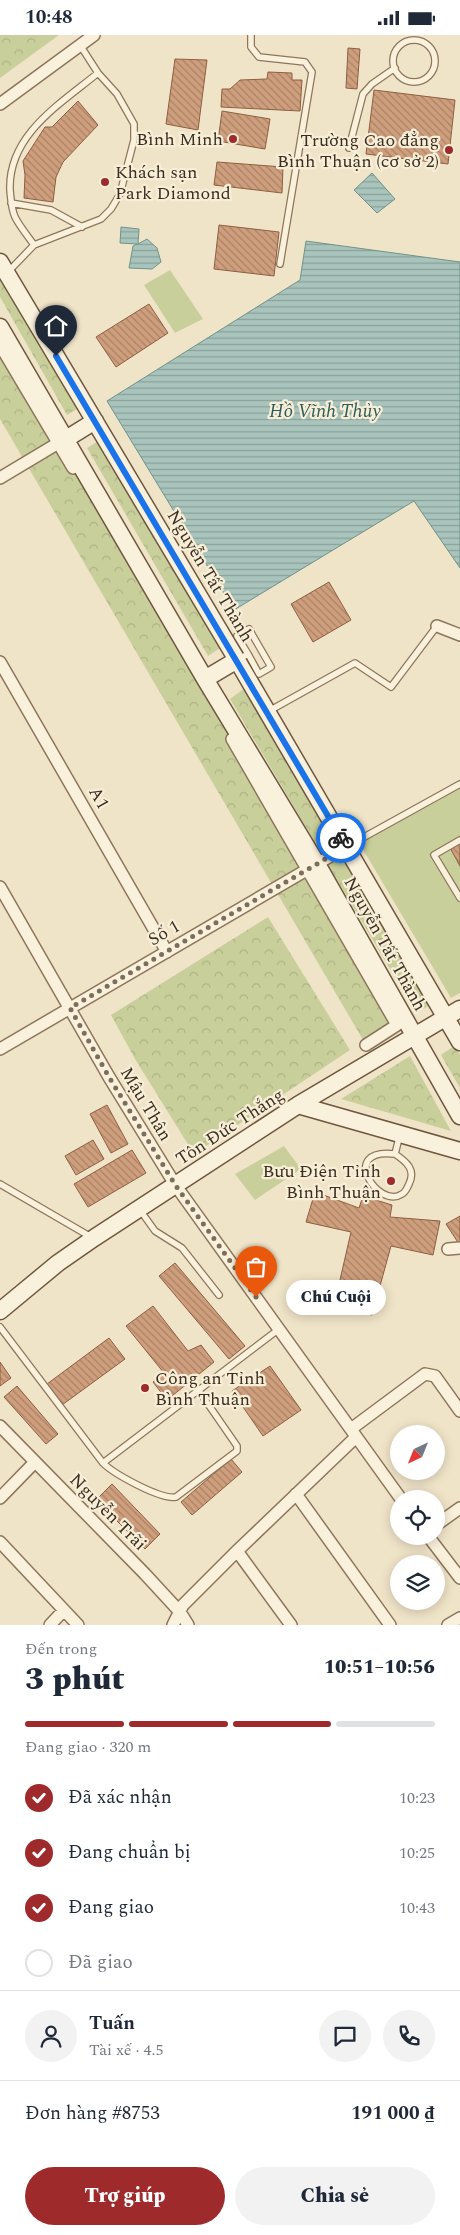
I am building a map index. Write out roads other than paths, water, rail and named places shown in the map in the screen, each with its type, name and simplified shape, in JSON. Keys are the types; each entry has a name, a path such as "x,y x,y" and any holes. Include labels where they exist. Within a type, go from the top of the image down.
{"street":[{"path":"0,104 94,35"},
{"name":"Nguyễn Tất Thành","path":"3,267 95,421 242,657 267,712 346,847 453,1013 460,1042"},
{"name":"Nguyễn Tất Thành","path":"0,327 62,441 205,679 460,1116"},
{"path":"0,345 62,441 313,866 397,1025 366,1045"},
{"path":"0,478 95,421"},
{"path":"437,626 460,635"},
{"path":"205,679 242,657"},
{"name":"A1","path":"0,662 167,952"},
{"name":"Số 1","path":"0,1049 346,847"},
{"name":"Mậu Thân","path":"0,887 109,1077 176,1186 394,1490"},
{"name":"Tôn Đức Thắng","path":"0,1311 58,1263 94,1238 140,1210 298,1105 453,1013"},
{"path":"298,1105 460,1151"},
{"path":"448,1249 460,1248"},
{"path":"173,1625 183,1605 296,1494 353,1433 425,1374 435,1376 460,1411"},
{"name":"Nguyễn Trãi","path":"0,1426 180,1612 188,1625"},
{"path":"0,1497 35,1463"},
{"path":"296,1494 390,1625"},
{"path":"445,1519 460,1508"},
{"path":"0,1542 78,1625"},
{"path":"435,1545 460,1578"},
{"path":"237,1551 291,1625"},
{"path":"50,1625 64,1610"},
{"path":"448,1625 460,1617"}],"lane":[{"path":"250,35 251,47 259,57 305,62 312,72 280,264"},
{"path":"416,38 427,45 432,51 435,66 432,73 420,82 412,82 405,80 395,68 395,53 405,42 416,38"},
{"path":"3,267 34,245 101,219 111,209 120,194 134,140 134,124 117,94 98,73 80,45"},
{"path":"349,148 363,94 372,84 395,68"},
{"path":"34,245 15,216 11,203 12,166 23,143 37,123 98,73"},
{"path":"11,203 51,210 82,227"},
{"path":"267,712 354,663 391,687 437,626"},
{"path":"249,629 271,667 259,674 242,657 237,636 249,629"},
{"path":"346,847 460,784"},
{"path":"460,840 434,855 460,898"},
{"path":"395,1154 400,1134"},
{"path":"395,1154 407,1163 412,1170 412,1176 405,1192 394,1196 378,1190 369,1181 365,1171 366,1164 376,1155 395,1154"},
{"path":"0,1184 94,1238"},
{"path":"140,1210 155,1231 182,1248 220,1295"},
{"path":"0,1327 103,1463 120,1475 170,1499 176,1497 237,1451 237,1446 199,1391"},
{"path":"103,1463 279,1329"}],"water":[{"path":"372,173 395,199 377,213 354,190"},
{"path":"121,227 139,229 138,244 147,239 157,248 161,262 152,269 129,268 133,246 137,244 120,243"},
{"name":"Hồ Vĩnh Thủy","path":"306,241 460,262 460,568 414,501 234,610 107,401 300,280"}],"place":[{"name":"Bình Minh","path":"233,139"},
{"name":"Trường Cao đẳng Bình Thuận (cơ sở 2)","path":"449,150"},
{"name":"Khách sạn Park Diamond","path":"105,182"},
{"name":"Bưu Điện Tỉnh Bình Thuận","path":"391,1181"},
{"name":"Chú Cuội","path":"256,1297"},
{"name":"Công an Tỉnh Bình Thuận","path":"145,1388"}]}
